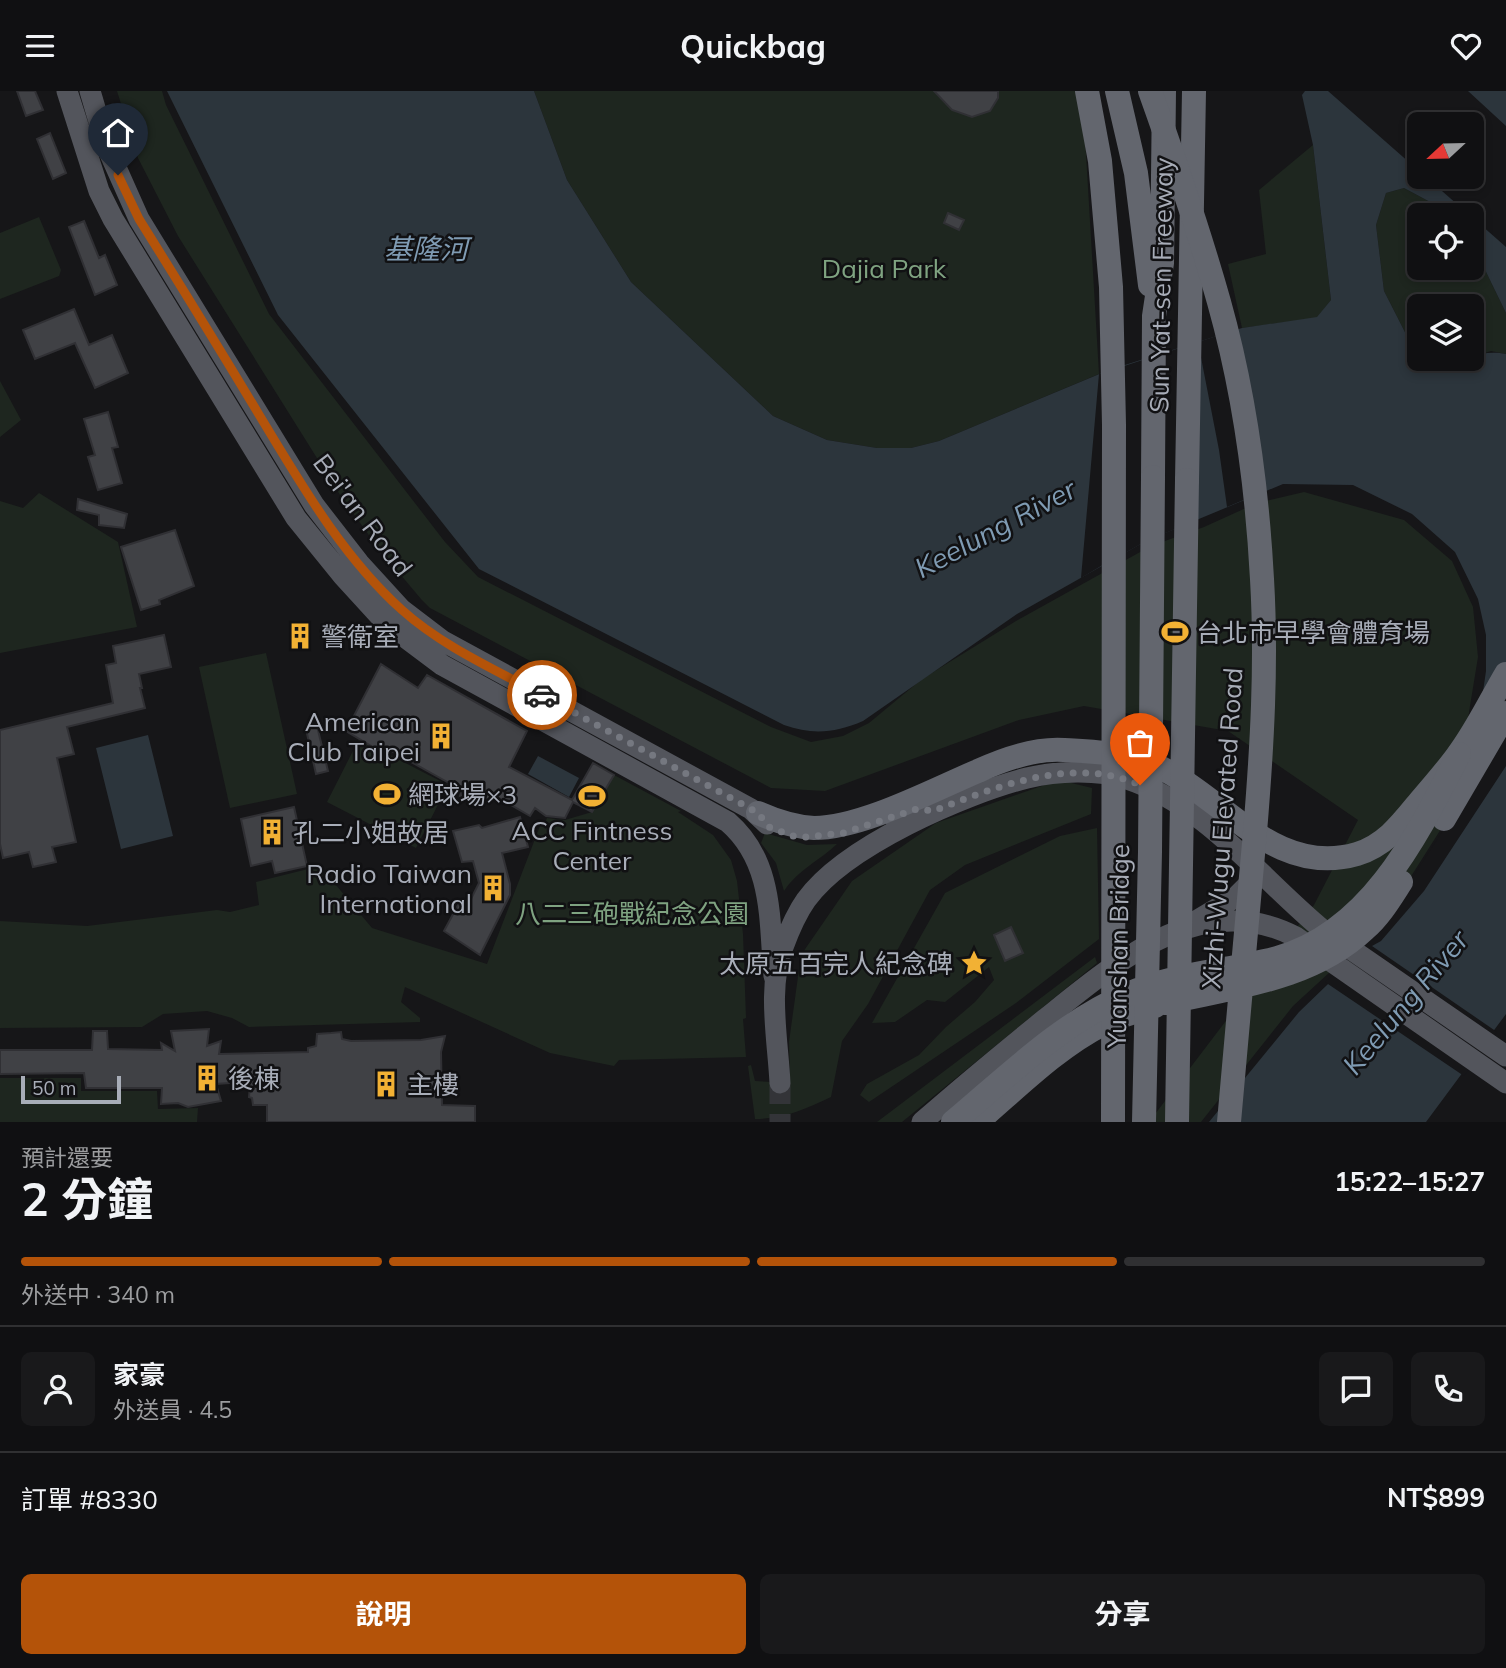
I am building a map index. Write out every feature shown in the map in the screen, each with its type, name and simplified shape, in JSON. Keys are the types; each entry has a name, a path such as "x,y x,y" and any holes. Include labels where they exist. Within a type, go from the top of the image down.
{"highway":[{"path":"1087,91 1100,161 1112,314 1113,1122"},
{"path":"1117,91 1136,173 1154,317"},
{"name":"Xizhi-Wugu Elevated Road","path":"1150,91 1189,200 1220,305 1238,387 1250,463 1262,580 1264,661 1260,766 1229,1122"},
{"name":"Sun Yat-sen Freeway","path":"1153,477 1154,317 1162,263 1164,91"},
{"name":"Sun Yat-sen Freeway","path":"1177,1122 1194,91"},
{"name":"Yuanshan Bridge","path":"1144,1122 1150,852 1153,477"},
{"path":"953,1122 1065,1030 1107,1003 1154,985 1279,958 1329,935 1350,918 1377,890 1435,801 1506,674"},
{"path":"977,1122 1072,1043 1111,1020 1155,1006 1282,976 1310,966 1364,930 1380,914 1444,819 1506,713"},
{"path":"758,813 796,826 815,828 843,824 867,817 993,764 1026,754 1059,750 1119,754 1145,760 1168,771 1279,849 1315,858 1344,857 1376,846 1394,832 1459,754"},
{"path":"1000,1122 1116,1028 1155,1006"}],"main road":[{"name":"Bei'an Road","path":"67,91 99,191 113,219 296,518 386,623 442,665 727,822 743,836 754,853 764,879 774,976 780,1083"},
{"name":"Bei'an Road","path":"90,91 106,145 139,219 314,505 359,563 401,609 443,641 758,813 769,827 793,836 807,837 843,833 917,809 933,811"},
{"path":"774,976 782,948 797,915 817,888 851,860 933,811 1028,778 1068,773 1126,779 1154,791 1189,812 1227,841 1296,908 1323,930 1506,1056"},
{"path":"922,1122 991,1062 1113,965 1130,953 1186,928 1236,897 1259,872"},
{"path":"1186,928 1244,921 1282,930 1296,937 1506,1083"}],"green space":[{"path":"117,91 162,91 166,105 269,314 445,542 478,577 771,727 811,742 843,736 869,723 922,679 1016,621 1151,546 1204,527 1257,503 1304,492 1404,520 1452,561 1473,607 1478,657 1453,810 1379,927 1293,1006 1201,1122 1149,1122 1314,905 1358,820 1228,731 1084,706 1019,720 825,791 771,788 430,608 379,549 342,498 178,236 138,158"},
{"name":"Dajia Park","path":"534,91 1080,91 1083,103 1099,374 939,441 911,448 877,448 827,440 773,416 631,282 567,180"},
{"path":"1313,145 1331,300 1317,318 1242,328 1228,264 1266,254 1259,190"},
{"path":"1404,188 1432,203 1407,203 1407,280 1484,280 1484,268 1506,313 1506,354 1491,351 1484,353 1484,294 1407,294 1407,336 1384,291 1376,225 1386,193"},
{"path":"39,217 61,270 59,276 0,299 0,233"},
{"path":"0,381 21,420 0,437"},
{"path":"39,493 118,542 137,627 0,653 0,501 23,508"},
{"path":"266,653 297,794 230,808 199,667"},
{"name":"網球場×3","path":"359,739 448,785 416,848 327,802"},
{"name":"八二三砲戰紀念公園","path":"614,775 681,811 678,812 713,835 731,860 737,881 743,934 746,1057 619,1060 614,1066 550,1053 405,987 401,1002 420,1018 420,1022 249,1027 232,1018 207,1011 163,1014 142,1027 0,1028 0,921 87,926 217,910 230,912 259,905 256,882 320,866 372,928 487,964 540,826 544,825 547,818 565,820 592,812"},
{"path":"1059,780 1092,788 1091,814 965,865 930,890 868,1004 842,1041 831,1097 794,1112 755,1119 748,1066 751,1065 755,1081 790,1083 789,1042 801,955 852,881 936,823"},
{"path":"1097,828 1099,939 1016,1003 869,1102 860,1095 867,1084 919,1055 975,1002 994,980 989,967 945,1002 927,1000 895,1022 872,1023 945,893 1060,836"},
{"path":"765,833 807,845 837,844 803,871 784,891 776,863 761,843"},
{"path":"1095,957 1097,963 902,1122 877,1122"},
{"path":"0,1078 81,1078 81,1091 157,1091 158,1109 198,1108 197,1122 0,1122"}],"water":[{"name":"基隆河","path":"167,91 534,91 567,180 631,282 773,416 827,440 877,448 911,448 939,441 1109,370 1242,328 1317,317 1331,300 1313,145 1302,95 1305,91 1328,91 1407,160 1407,189 1440,189 1456,203 1432,203 1404,188 1386,193 1376,225 1384,291 1407,336 1407,371 1484,371 1484,354 1506,354 1506,1014 1426,1122 1209,1122 1299,1012 1382,932 1459,811 1476,740 1486,671 1486,635 1478,599 1455,552 1412,514 1353,485 1283,484 1146,541 1017,614 863,721 824,731 804,730 784,725 479,569 278,315"},
{"path":"1468,91 1506,91 1506,126"},
{"path":"1484,228 1506,247 1506,313 1484,268"},
{"path":"148,735 173,836 121,849 96,748"},
{"path":"538,756 579,778 569,797 528,774"}],"pier":[{"path":"1223,334 1253,496 1227,507 1198,342"},
{"path":"1195,343 1192,522 1146,541 1116,558 1115,369"},
{"path":"1109,370 1111,560 1081,578 1099,374"},
{"path":"1506,663 1506,766 1424,891 1381,941 1372,946 1497,1032 1464,1076 1325,982 1379,930 1456,810"}],"building":[{"path":"17,91 35,91 43,110 26,116"},
{"path":"934,91 998,91 998,98 990,111 972,117 952,110"},
{"path":"50,133 66,173 53,179 37,139"},
{"path":"948,213 964,220 959,230 944,223"},
{"path":"84,221 99,258 105,255 117,285 95,295 69,227"},
{"path":"74,309 89,345 112,335 128,373 95,388 75,343 35,359 23,330"},
{"path":"108,412 118,447 112,448 122,483 98,490 88,457 95,455 84,419"},
{"path":"78,499 127,514 124,528 99,525 99,515 77,510"},
{"path":"175,530 194,586 159,600 160,604 141,610 121,547"},
{"path":"164,635 171,667 139,674 145,708 67,727 74,754 57,758 76,842 52,847 56,862 33,867 29,852 3,858 0,844 0,730 113,703 106,665 116,663 113,646"},
{"name":"American Club Taipei","path":"381,664 418,688 427,675 527,731 509,767 572,800 593,763 614,775 592,812 573,802 565,818 546,816 535,808 530,816 499,798 474,804 447,786 449,783 386,748 383,753 346,731"},
{"path":"317,726 328,771 316,774 306,729"},
{"name":"孔二小姐故居","path":"294,807 307,866 275,873 272,861 251,866 241,819"},
{"name":"Radio Taiwan International","path":"520,817 528,847 502,853 510,895 480,955 444,931 459,903 466,909 479,883 473,861 462,862 453,831 479,825 482,828"},
{"path":"1011,927 1023,953 1005,961 994,935"},
{"path":"209,1029 207,1046 221,1041 219,1054 308,1052 308,1048 316,1046 317,1034 341,1032 342,1039 351,1041 421,1040 445,1036 441,1052 442,1105 475,1106 475,1122 267,1122 267,1105 253,1105 252,1098 249,1097 250,1086 245,1086 244,1082 216,1084 221,1101 188,1107 178,1103 161,1104 162,1088 86,1088 84,1073 0,1074 0,1050 92,1050 93,1031 107,1031 108,1049 162,1050 161,1043 175,1051 171,1031"}],"tunnel":[{"path":"780,1083 780,1122"}],"way so far":[{"path":"542,695 758,813 769,827 793,836 843,833 917,809 933,811 1028,778 1068,773 1094,774 1126,779 1140,785"}],"place":[{"name":"台北市早學會體育場","path":"1175,632"},
{"name":"警衛室","path":"300,636"},
{"name":"American Club Taipei","path":"441,736"},
{"name":"網球場×3","path":"387,794"},
{"name":"ACC Fintness Center","path":"592,796"},
{"name":"孔二小姐故居","path":"272,832"},
{"name":"Radio Taiwan International","path":"493,888"},
{"name":"太原五百完人紀念碑","path":"974,963"},
{"name":"後棟","path":"207,1078"},
{"name":"主樓","path":"386,1084"}],"route":[{"path":"118,175 139,219 314,505 359,563 401,609 443,641 542,695"}],"water label":[{"name":"Keelung River","path":"995,528"},
{"name":"Keelung River","path":"1405,1002"}]}
